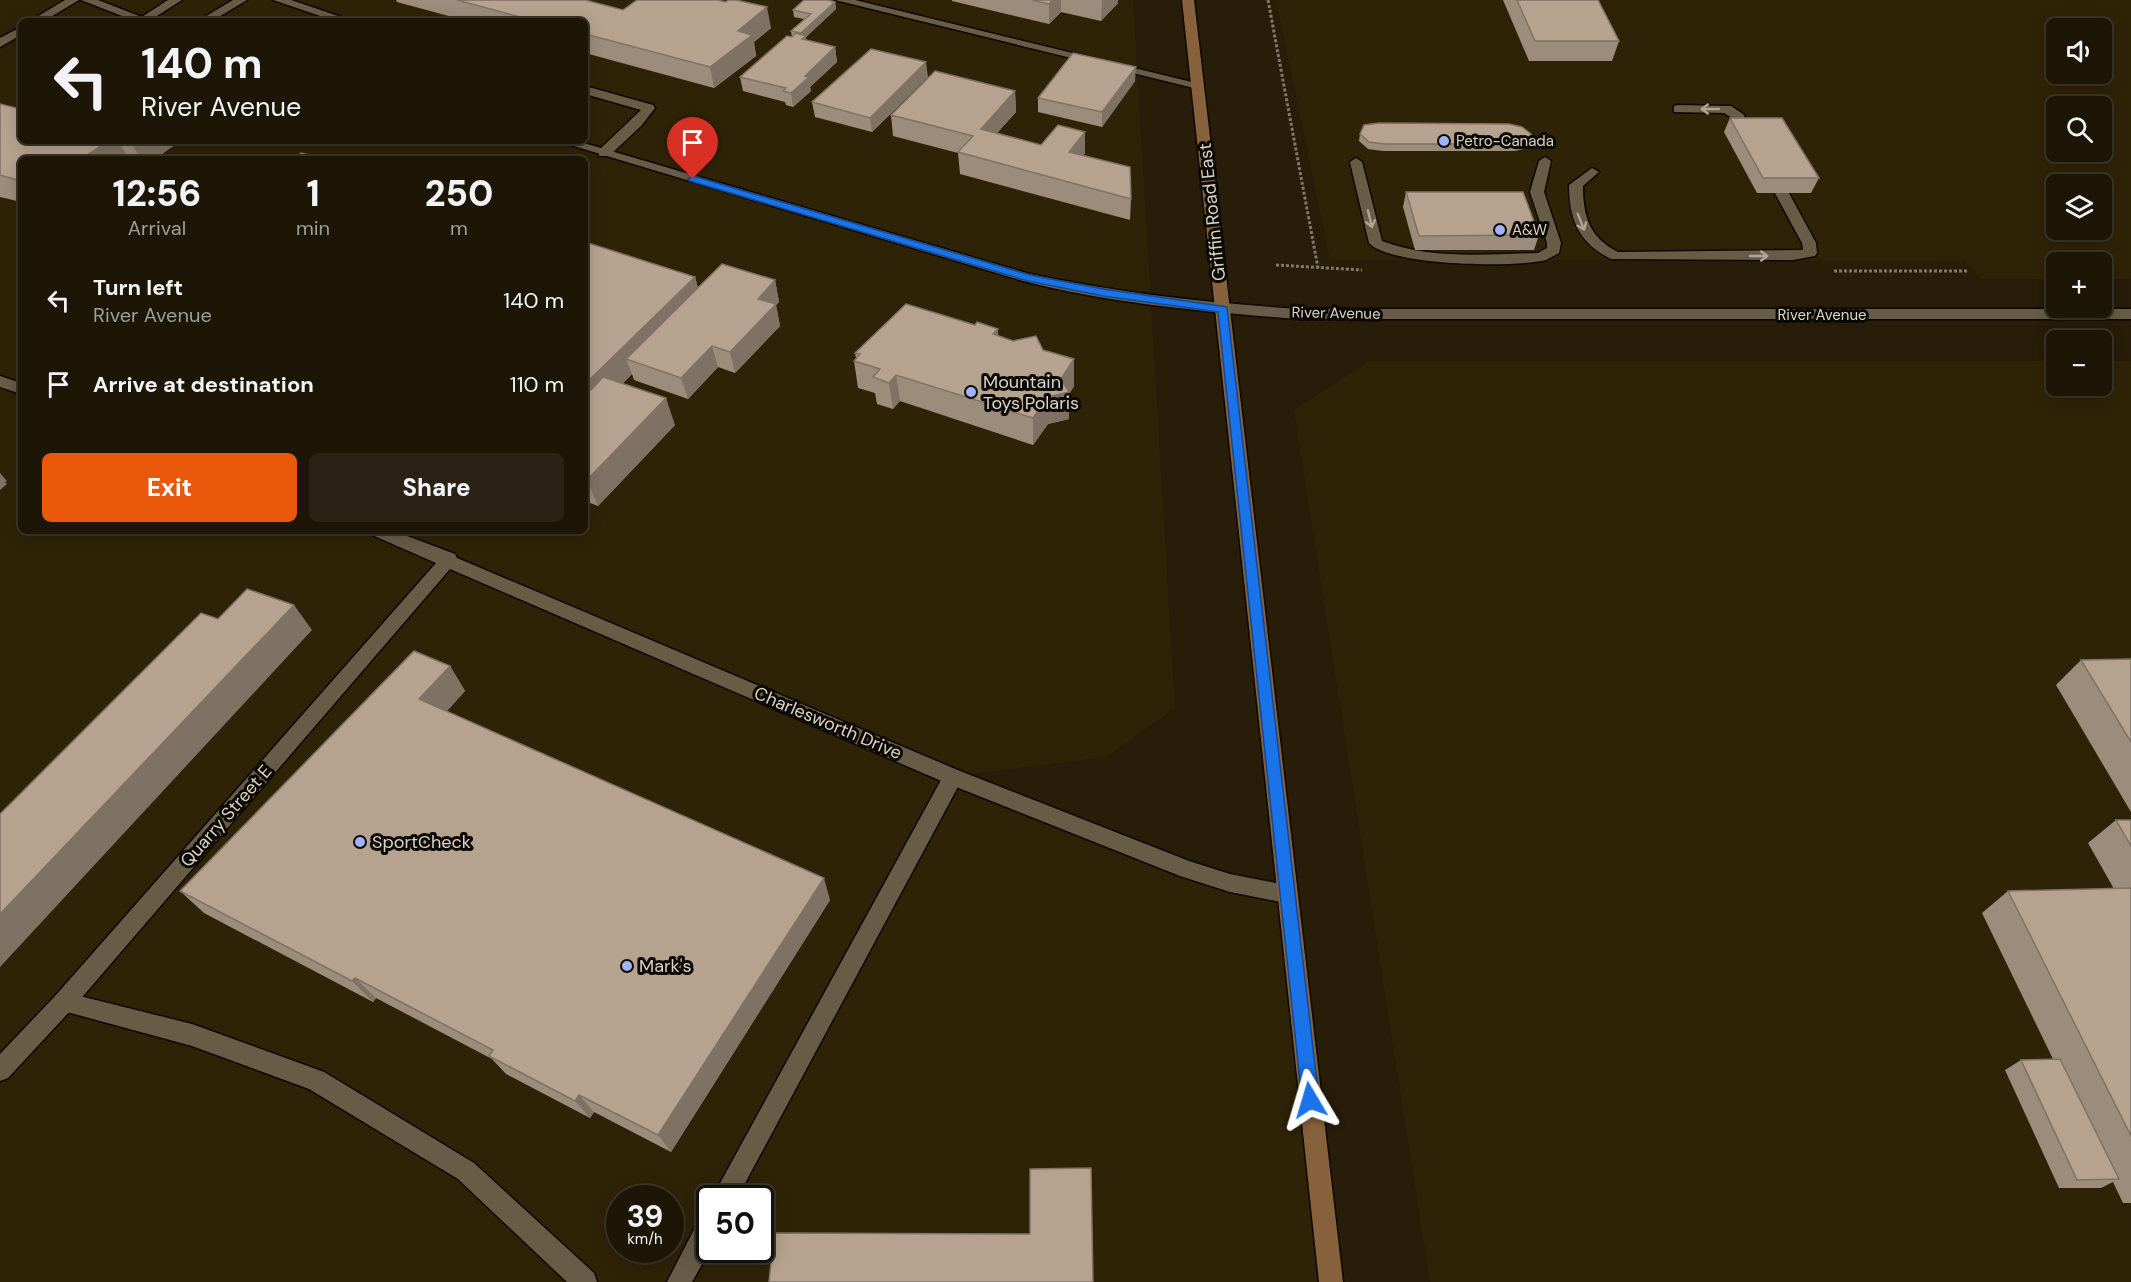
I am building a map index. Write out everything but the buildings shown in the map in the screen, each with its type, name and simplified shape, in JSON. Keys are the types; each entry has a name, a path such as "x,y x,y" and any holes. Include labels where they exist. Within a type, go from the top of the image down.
{"main road":[{"name":"Griffin Road East","path":"1188,0 1286,894 1332,1282"}],"street":[{"path":"41,18 73,0"},
{"path":"87,0 136,18"},
{"path":"149,18 176,0"},
{"path":"209,18 241,0"},
{"path":"279,0 337,18"},
{"path":"841,0 1198,85"},
{"path":"0,43 18,32"},
{"path":"588,91 649,108 637,123 604,153"},
{"path":"1592,172 1576,185 1575,208 1588,240 1599,249 1616,255 1810,253 1809,243 1739,117 1727,109 1678,110"},
{"name":"River Avenue","path":"573,144 1028,278 1094,291 1223,309 1299,314 2131,314"},
{"path":"1356,162 1376,243 1396,253 1419,257 1541,257 1554,250 1554,243 1536,192 1545,161"},
{"path":"0,381 18,388"},
{"name":"Charlesworth Drive","path":"386,534 449,559 953,777 1187,870 1230,883 1286,894"},
{"name":"Quarry Street E","path":"0,1070 64,1002 449,559"},
{"path":"731,1185 953,777"},
{"path":"64,1002 192,1035 316,1080 466,1171 585,1282"},
{"path":"679,1282 696,1251"}],"path":[{"path":"1268,0 1317,268"},
{"path":"1899,271 1968,271"}],"shaded area":[{"path":"0,0 1133,0 1175,708 1106,757 955,776 1187,870 1286,894 1331,1282 0,1282"},
{"path":"1276,0 2131,0 2131,279 2112,279 2112,252 2046,252 2046,279 1981,279 1964,261 1330,260"},
{"path":"1370,361 2046,361 2046,396 2112,396 2112,361 2131,361 2131,1282 1430,1282 1294,410"}],"place":[{"name":"Petro-Canada","path":"1444,141"},
{"name":"A&W","path":"1500,230"},
{"name":"Mountain Toys Polaris","path":"971,392"},
{"name":"SportCheck","path":"360,842"},
{"name":"Mark's","path":"627,966"}],"route":[{"path":"693,179 1028,278 1103,293 1223,309 1310,1100"}]}
